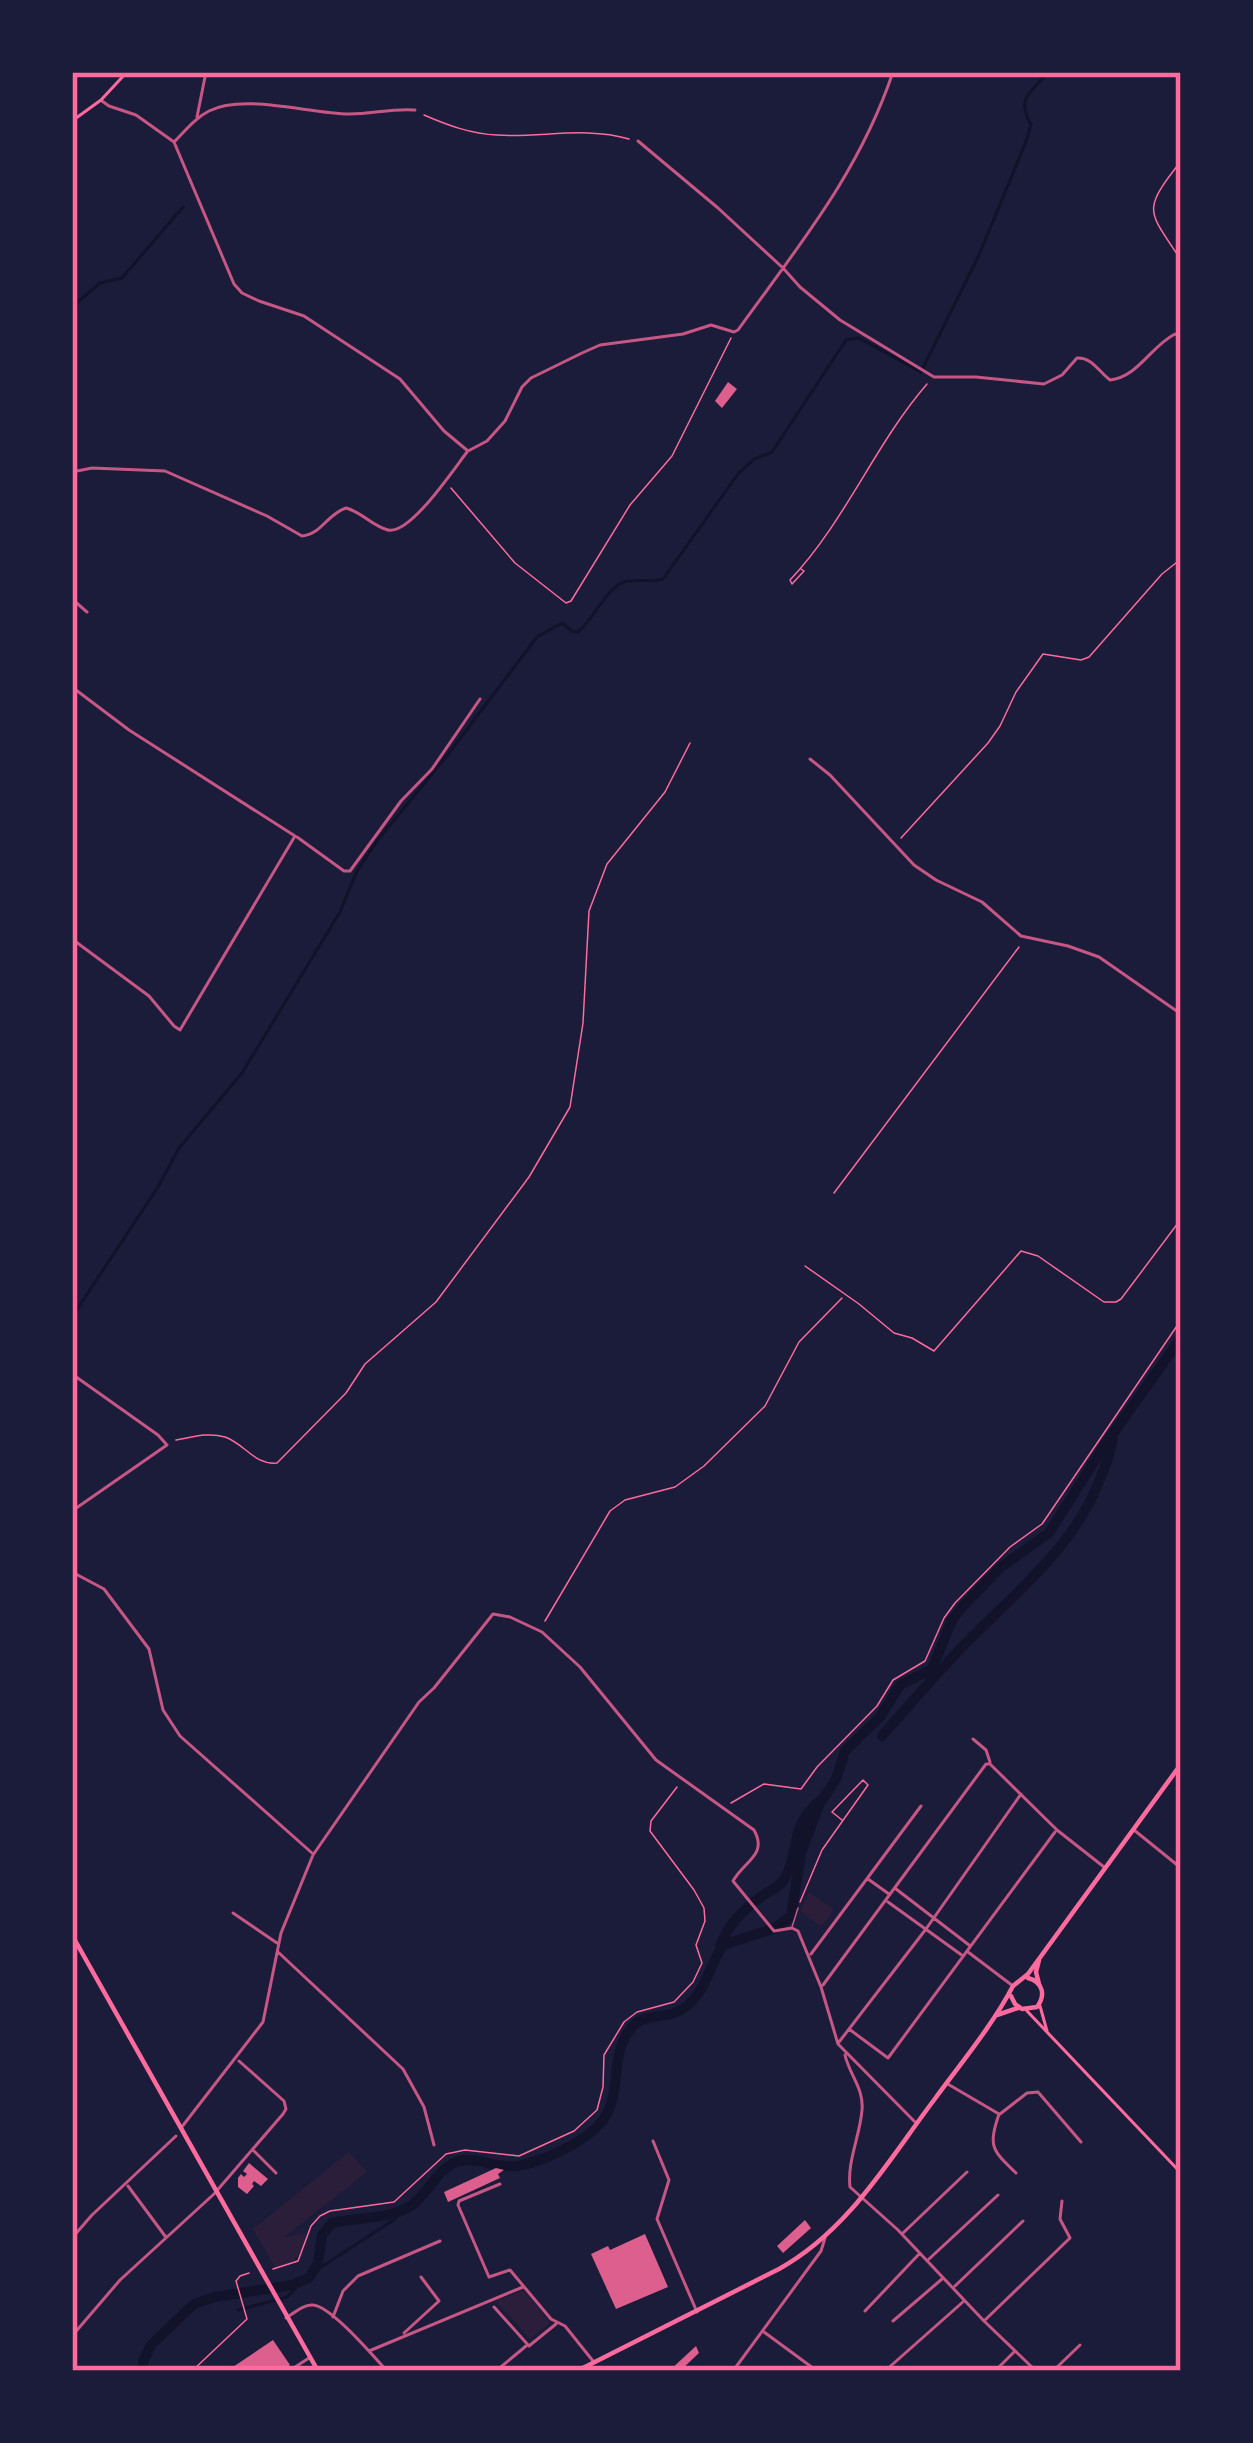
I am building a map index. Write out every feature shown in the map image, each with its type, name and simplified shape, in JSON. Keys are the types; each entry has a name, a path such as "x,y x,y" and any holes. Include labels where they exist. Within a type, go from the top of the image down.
{"main road":[{"path":"72,121 127,72"},
{"path":"577,2371 779,2270 825,2238 861,2197 1181,1764"},
{"path":"72,1935 318,2371"},
{"path":"992,2018 1006,2010 1034,2009 1040,2003 1043,1995 1036,1972 1040,1955"},
{"path":"1022,1979 1039,1984"},
{"path":"1012,1988 1012,2000 1181,2173"},
{"path":"1040,2003 1051,2038"}],"street":[{"path":"197,118 206,72"},
{"path":"72,472 92,468 165,471 268,515 302,536 320,530 332,515 346,508 397,530 468,451 488,441 531,378 600,345 683,334 711,325 734,332 840,189 893,72"},
{"path":"100,100 140,117 174,142 234,284 242,292 304,316 379,364 400,379 444,431 468,451"},
{"path":"174,142 197,118 231,103 349,114 415,110"},
{"path":"638,141 840,320 934,377 976,376 1044,384 1082,357 1110,380 1119,380 1162,340 1175,334 1181,337"},
{"path":"72,599 87,612"},
{"path":"72,687 344,871 350,871 401,801 432,769 480,699"},
{"path":"810,759 914,866 982,902 1026,938 1099,957 1181,1015"},
{"path":"72,939 137,987 180,1030 296,836"},
{"path":"72,1374 165,1442 72,1511"},
{"path":"72,1572 104,1589 148,1649 163,1710 180,1736 313,1855"},
{"path":"181,2128 266,2015 278,1947 313,1855 419,1702 493,1614 537,1629 580,1667 656,1760 754,1830 760,1846 733,1881 774,1931 797,1931 810,1956 838,2044 916,2123"},
{"path":"821,1987 988,1764 991,1758 973,1738"},
{"path":"988,1764 1104,1867"},
{"path":"838,2044 1021,1794"},
{"path":"810,1956 921,1806"},
{"path":"1133,1828 1181,1868"},
{"path":"849,2030 889,2058 1057,1829"},
{"path":"867,1878 890,1895"},
{"path":"895,1888 1012,1988"},
{"path":"886,1901 966,1951"},
{"path":"233,1912 278,1947 403,2068 424,2107 434,2145"},
{"path":"844,2050 863,2108 850,2187 1036,2371"},
{"path":"72,2336 120,2280 216,2192 283,2114 286,2105 281,2098 236,2058"},
{"path":"946,2083 999,2114"},
{"path":"1016,2173 993,2147 992,2135 999,2114 1027,2093 1039,2092 1081,2142"},
{"path":"72,2238 176,2136"},
{"path":"653,2141 669,2180 657,2219 697,2312"},
{"path":"252,2150 276,2173"},
{"path":"902,2234 967,2172"},
{"path":"500,2184 458,2204 489,2277 508,2269 550,2319 567,2328 599,2370"},
{"path":"127,2185 167,2238"},
{"path":"927,2260 998,2195"},
{"path":"984,2321 1070,2238 1060,2219 1062,2201"},
{"path":"952,2288 1023,2221"},
{"path":"734,2371 820,2253 825,2238"},
{"path":"333,2317 342,2293 358,2276 440,2241"},
{"path":"865,2311 920,2253"},
{"path":"399,2338 439,2302 421,2277"},
{"path":"893,2321 943,2278"},
{"path":"370,2351 524,2286"},
{"path":"885,2371 964,2301"},
{"path":"286,2318 318,2306 387,2371"},
{"path":"494,2307 527,2345"},
{"path":"496,2371 558,2323"},
{"path":"763,2331 817,2371"},
{"path":"1053,2371 1080,2345"},
{"path":"995,2371 1016,2351"},
{"path":"289,2371 310,2357"}],"lane":[{"path":"792,1928 798,1908"}],"path":[{"path":"415,110 451,127 496,135 576,134 638,141"},
{"path":"1181,161 1156,193 1151,210 1181,260"},
{"path":"445,481 515,562 566,603 571,602 630,505 672,456 734,332"},
{"path":"801,569 934,377"},
{"path":"895,846 988,743 1043,654 1089,657 1181,559"},
{"path":"165,1442 210,1434 231,1439 260,1462 277,1463 346,1393 365,1364 436,1301 530,1177 570,1107 583,1022 589,911 607,864 664,792 690,743"},
{"path":"834,1193 1026,938"},
{"path":"806,1266 894,1334 934,1351 1021,1251 1038,1256 1104,1302 1116,1302 1181,1219"},
{"path":"537,1629 610,1511 626,1499 674,1487 704,1466 759,1413 799,1342 844,1295"},
{"path":"724,1808 764,1784 800,1789 877,1706 893,1680 925,1661 955,1604 1010,1547 1042,1524 1181,1320"},
{"path":"269,2270 298,2261 311,2226 320,2216 394,2202 446,2154 465,2150 519,2156 574,2131 594,2114 603,2086 604,2055 624,2022 638,2012 674,2002 693,1982 702,1963 696,1941 705,1921 704,1908 650,1832 651,1821 684,1778"},
{"path":"798,1908 822,1850 868,1785 862,1780 832,1812 842,1820"},
{"path":"192,2371 245,2322 248,2316 237,2285 240,2276 253,2272"}],"shaded area":[{"path":"809,1892 834,1910 821,1927 800,1911"},
{"path":"349,2152 367,2172 284,2237 306,2233 297,2257 275,2267 253,2229"},
{"path":"521,2291 550,2323 530,2339 496,2301"}],"building":[{"path":"728,382 737,389 722,408 715,401"},
{"path":"249,2163 268,2179 261,2186 254,2181 247,2194 238,2187 238,2178 247,2174 243,2171"},
{"path":"496,2168 504,2170 500,2178 448,2202 444,2192"},
{"path":"805,2220 811,2228 783,2253 777,2246"},
{"path":"645,2234 668,2287 616,2309 591,2254"},
{"path":"273,2340 290,2365 281,2371 227,2371"},
{"path":"696,2346 699,2353 680,2371 669,2371"}],"waterway":[{"path":"72,1317 179,1148 242,1073 340,912 357,871 377,841 537,637 562,623 578,632 624,582 663,579 738,474 754,459 772,452 846,340 859,338 921,372 979,255 1025,144 1031,125 1025,108 1027,96 1048,72"},
{"path":"72,307 100,283 122,278 183,207"},
{"path":"143,2371 151,2345 194,2304 309,2278 318,2263 322,2235 332,2223 403,2210 459,2161 505,2166 529,2163 558,2152 595,2128 609,2109 621,2048 634,2025 672,2014 694,1999 723,1945 775,1928 791,1916 801,1853 845,1751 880,1717 900,1685 932,1669 952,1620 963,1606 1001,1567 1049,1533 1181,1338"},
{"path":"882,1736 1059,1548 1089,1504 1113,1434"},
{"path":"720,1947 742,1912 783,1881 804,1819 820,1801"},
{"path":"315,2271 402,2211"},
{"path":"238,2310 287,2297 302,2282"}]}
